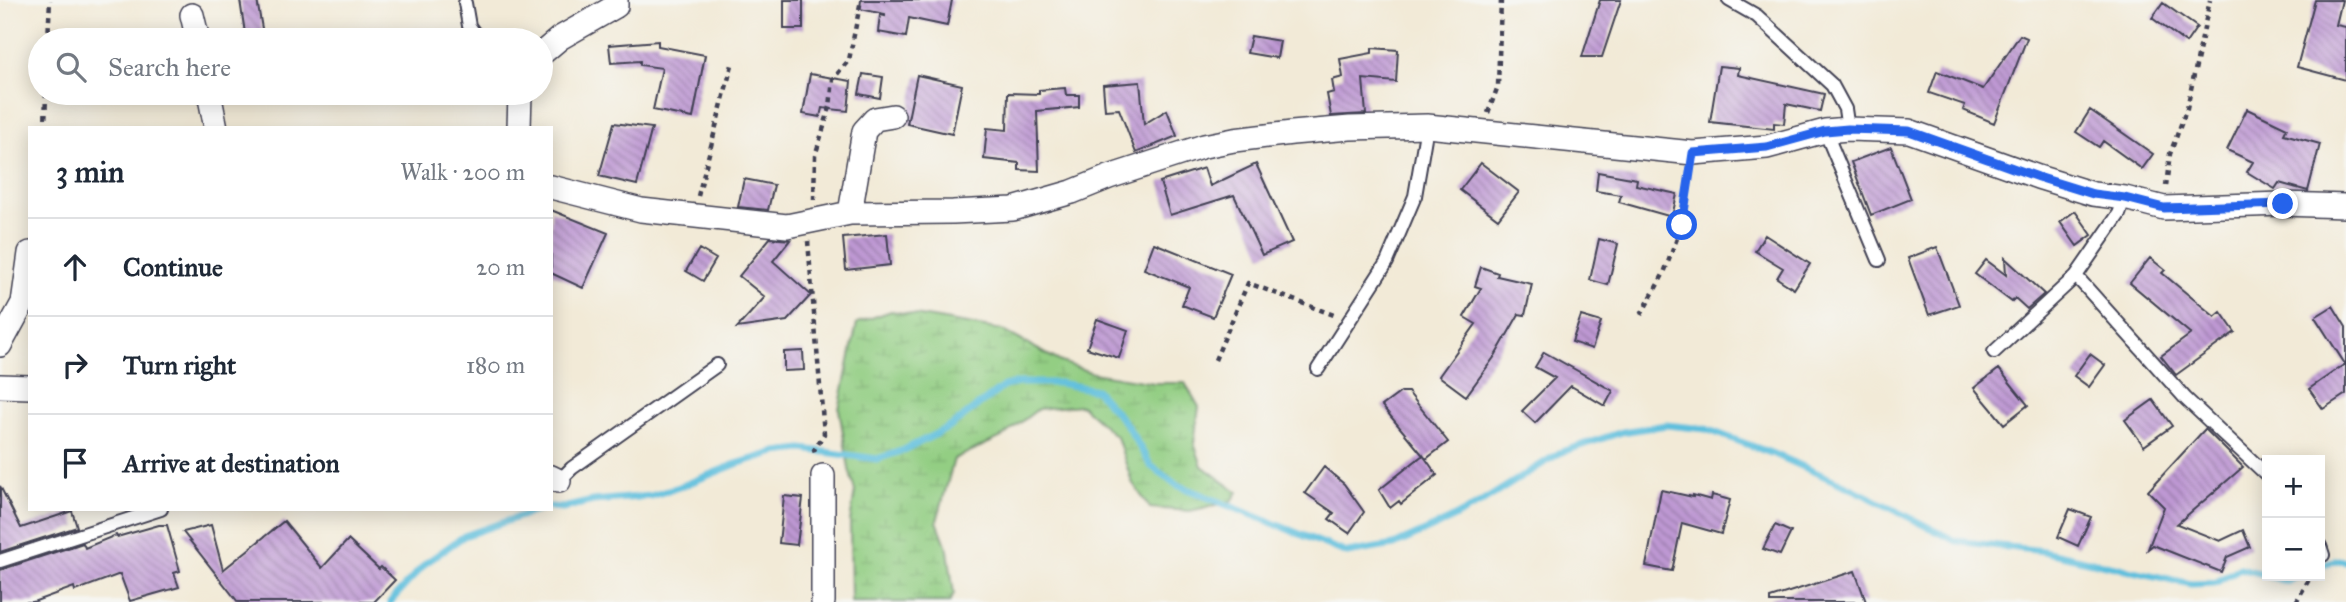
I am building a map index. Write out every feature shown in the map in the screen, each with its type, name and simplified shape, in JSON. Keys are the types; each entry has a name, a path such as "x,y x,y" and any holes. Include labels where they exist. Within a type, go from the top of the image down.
{"street":[{"path":"553,44 616,6 616,0"},
{"path":"192,15 195,28"},
{"path":"211,105 216,126"},
{"path":"519,126 520,105"},
{"path":"850,213 864,131 875,119 893,116"},
{"path":"553,188 642,210 787,226 850,213 1013,209 1072,192 1204,146 1234,140 1350,128 1427,126 1693,153 1767,147 1825,131 1848,129 1909,131 2093,194 2125,198 2164,208 2283,204 2346,206"},
{"path":"0,345 27,303"},
{"path":"0,386 28,387"},
{"path":"823,476 824,602"}],"lane":[{"path":"1729,0 1757,16 1832,85 1845,109 1848,129"},
{"path":"465,3 470,28"},
{"path":"1318,369 1387,261 1415,196 1427,126"},
{"path":"1825,131 1878,260"},
{"path":"1994,352 2076,276 2119,214 2125,198"},
{"path":"2076,276 2186,399 2262,470"},
{"path":"555,479 717,365"},
{"path":"0,561 155,511"}],"path":[{"path":"49,28 50,0"},
{"path":"823,476 814,450 824,434 818,379 811,222 815,156 830,107 833,79 849,60 861,0"},
{"path":"1481,131 1498,86 1502,0"},
{"path":"2164,208 2170,154 2187,108 2210,0"},
{"path":"692,217 733,61"},
{"path":"45,126 46,105"},
{"path":"1641,315 1664,273 1682,225 1693,153"},
{"path":"1215,360 1248,283 1348,319"},
{"path":"2295,602 2308,581"}],"green space":[{"path":"891,311 1002,330 1061,362 1093,373 1154,383 1185,383 1199,407 1194,443 1202,466 1238,492 1232,501 1190,511 1150,508 1132,482 1117,437 1081,405 1038,409 1002,437 954,459 937,521 948,550 954,594 950,602 851,602 850,522 855,491 839,409 857,323"}],"building":[{"path":"240,0 257,0 262,28 244,28"},
{"path":"784,0 803,0 803,29 784,29"},
{"path":"861,0 952,0 947,26 909,18 906,37 878,32 880,15 885,14 860,9"},
{"path":"1600,0 1621,0 1602,57 1582,57"},
{"path":"2315,0 2342,0 2336,25 2346,27 2346,80 2297,67"},
{"path":"2163,3 2197,27 2186,43 2152,18"},
{"path":"2020,35 2027,38 1994,123 1963,110 1965,105 1929,93 1937,71 1983,89"},
{"path":"1251,36 1280,41 1277,58 1247,53"},
{"path":"658,41 658,46 705,55 693,118 653,110 662,68 640,65 640,61 611,63 609,45"},
{"path":"1372,48 1398,50 1396,82 1363,79 1366,114 1331,116 1327,94 1334,92 1332,80 1343,77 1340,59 1372,53"},
{"path":"1719,66 1739,68 1738,75 1824,94 1820,111 1786,104 1784,124 1774,123 1774,129 1710,122"},
{"path":"810,74 851,81 848,111 822,108 820,117 803,114"},
{"path":"863,74 883,77 880,98 859,94"},
{"path":"917,75 962,85 952,134 907,124"},
{"path":"1140,82 1144,124 1167,110 1177,136 1136,153 1119,109 1105,110 1103,85"},
{"path":"1065,88 1066,95 1079,95 1079,107 1037,111 1039,171 1019,170 1019,163 984,159 987,128 1007,130 1008,93 1039,94 1039,90"},
{"path":"2247,109 2287,128 2284,134 2320,144 2308,191 2279,183 2275,189 2247,172 2253,162 2227,150"},
{"path":"2090,110 2153,154 2142,169 2103,141 2099,147 2076,132"},
{"path":"614,123 652,128 637,185 599,176"},
{"path":"1891,147 1911,199 1871,215 1851,162"},
{"path":"1481,163 1519,192 1498,219 1460,190"},
{"path":"1256,164 1292,242 1262,255 1234,195 1170,215 1160,182 1204,168 1210,186"},
{"path":"1598,172 1637,179 1636,185 1677,194 1672,217 1619,202 1621,195 1596,191"},
{"path":"744,179 774,185 768,210 738,207"},
{"path":"553,211 608,233 583,288 553,274"},
{"path":"2075,211 2092,235 2077,246 2060,222"},
{"path":"887,234 890,265 846,270 843,238"},
{"path":"1765,235 1810,264 1794,289 1777,278 1783,268 1755,251"},
{"path":"770,238 790,240 773,261 811,295 787,321 737,328 765,297 739,276"},
{"path":"1599,239 1618,244 1608,285 1590,280"},
{"path":"1154,243 1231,274 1213,317 1182,305 1189,287 1144,269"},
{"path":"1937,247 1959,305 1929,315 1908,258"},
{"path":"699,249 716,259 703,281 686,271"},
{"path":"2005,258 2044,294 2027,309 2015,298 2012,302 1975,274 1986,260 2006,275"},
{"path":"2150,258 2165,270 2162,273 2215,317 2221,312 2235,332 2176,375 2161,356 2191,334 2130,283"},
{"path":"1481,267 1498,273 1497,276 1532,284 1525,315 1519,314 1495,356 1466,396 1439,376 1476,324 1464,317 1481,288 1475,286"},
{"path":"2333,306 2346,327 2346,394 2323,409 2309,389 2345,364 2315,317"},
{"path":"1581,316 1601,322 1592,349 1572,342"},
{"path":"1097,319 1128,330 1119,358 1087,348"},
{"path":"803,351 804,370 784,371 784,352"},
{"path":"1544,352 1613,391 1605,406 1571,386 1535,423 1522,411 1555,378 1535,367"},
{"path":"2090,354 2105,365 2089,387 2074,376"},
{"path":"1999,369 2028,405 2004,424 1974,388"},
{"path":"1401,392 1408,392 1448,442 1426,459 1382,406"},
{"path":"2153,400 2172,426 2144,446 2125,420"},
{"path":"2205,429 2243,467 2177,524 2220,541 2243,530 2250,547 2227,557 2221,572 2153,545 2148,549 2164,507 2148,491"},
{"path":"1423,455 1437,475 1401,504 1399,501 1390,508 1379,490"},
{"path":"1324,467 1344,484 1364,512 1349,533 1329,519 1334,513 1305,493"},
{"path":"0,486 21,528 72,511 77,527 0,552"},
{"path":"1661,490 1711,500 1712,495 1730,500 1721,534 1682,523 1672,571 1646,566"},
{"path":"784,496 803,498 797,545 779,543"},
{"path":"2070,509 2091,517 2078,546 2058,537"},
{"path":"284,521 322,568 348,540 395,580 374,602 238,602 183,532 211,525 223,570"},
{"path":"167,525 180,571 174,573 179,587 130,601 120,574 75,591 74,587 33,602 0,602 0,570 83,543 85,548 116,535 117,537"},
{"path":"1775,525 1791,532 1780,555 1763,549"},
{"path":"1855,571 1866,602 1770,602 1770,598"}],"waterway":[{"path":"553,507 651,496 776,452 802,449 877,459 904,450 950,427 1004,386 1019,383 1059,383 1096,390 1126,424 1151,466 1177,485 1347,553 1394,545 1447,521 1561,452 1622,432 1666,425 1706,429 1779,456 1853,489 1956,541 2043,551 2191,584 2215,583 2240,568 2262,574"},
{"path":"390,602 426,563 464,536 535,511"},
{"path":"2325,564 2346,561"},
{"path":"2284,581 2289,581"}],"route":[{"path":"1682,225 1693,153 1767,147 1825,131 1848,129 1909,131 2093,194 2125,198 2164,208 2283,204"}]}
